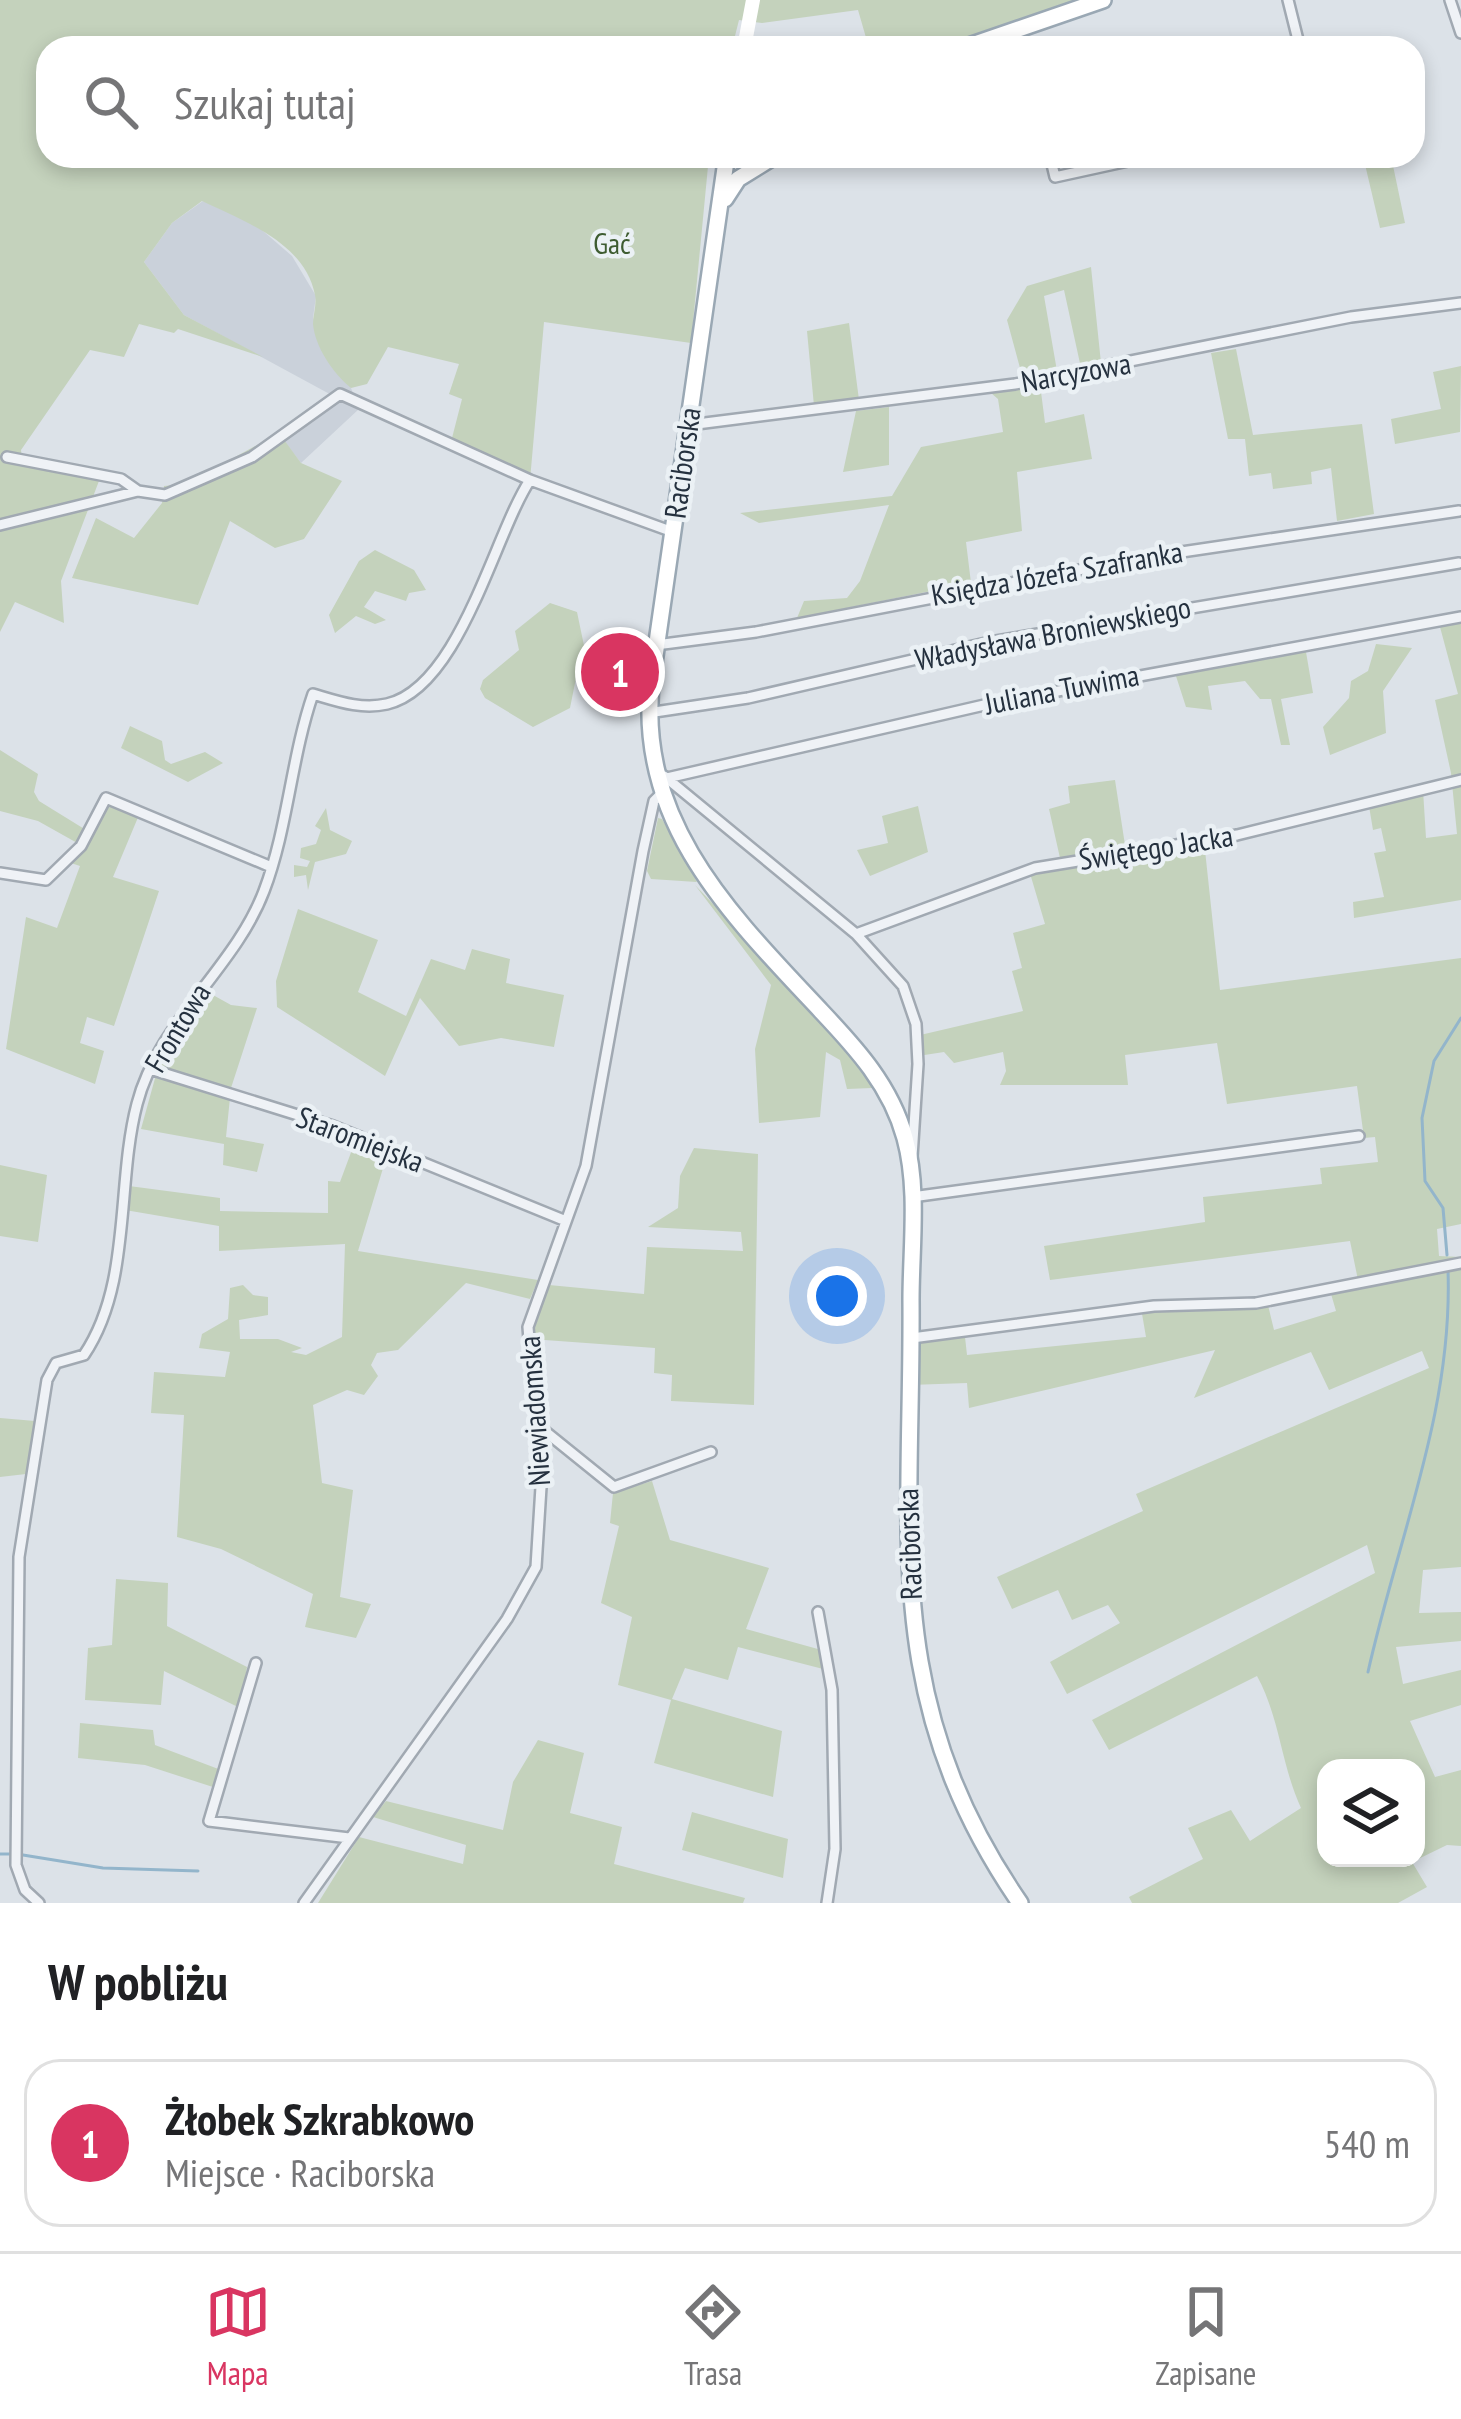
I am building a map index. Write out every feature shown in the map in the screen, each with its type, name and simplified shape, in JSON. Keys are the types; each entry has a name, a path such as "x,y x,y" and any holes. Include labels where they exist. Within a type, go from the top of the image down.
{"main road":[{"path":"746,36 753,0"},
{"path":"998,36 1103,0"},
{"path":"720,207 734,168"},
{"name":"Raciborska","path":"734,168 720,207 689,425 668,532 648,712 661,781 697,870 736,921 858,1051 892,1104 910,1162 912,1197 907,1570 921,1676 950,1777 995,1866 1021,1903"}],"street":[{"path":"1288,0 1297,36"},
{"path":"1450,0 1461,34"},
{"path":"1053,168 1055,177 1096,168"},
{"name":"Narcyzowa","path":"689,425 1015,384 1351,317 1461,303"},
{"path":"0,525 138,491 175,493 228,470 340,394 530,480 668,532"},
{"path":"7,457 121,479 138,491"},
{"name":"Frontowa","path":"39,1903 25,1890 16,1865 19,1557 52,1368 84,1355 95,1338 114,1267 137,1104 150,1069 264,892 313,694 346,704 383,705 424,682 475,604 530,480"},
{"name":"Księdza Józefa Szafranka","path":"656,645 756,632 1119,562 1459,511"},
{"name":"Władysława Broniewskiego","path":"648,712 748,698 990,642 1460,563"},
{"name":"Juliana Tuwima","path":"661,781 993,703 1461,616"},
{"name":"Świętego Jacka","path":"856,934 1035,868 1237,836 1461,780"},
{"name":"Raciborska","path":"661,781 856,934 903,986 916,1024 917,1148 910,1162"},
{"name":"Niewiadomska","path":"304,1903 528,1585 541,1540 528,1327 586,1166 643,851 661,781"},
{"path":"0,873 46,880 81,846 106,798 269,866"},
{"name":"Staromiejska","path":"150,1069 333,1126 566,1221"},
{"path":"892,1104 917,1084"},
{"path":"912,1197 1359,1136"},
{"path":"912,1338 1154,1306 1256,1303 1461,1263"},
{"path":"536,1424 614,1487 711,1452"},
{"path":"818,1612 832,1690 835,1849 827,1903"},
{"path":"256,1663 209,1821 350,1838"}],"shaded area":[{"path":"203,201 255,224 292,256 316,296 313,318 359,409 301,463 284,441 337,398 184,315 144,262 172,223"}],"green space":[{"name":"Gać","path":"0,0 1087,0 981,36 866,36 858,10 762,23 739,20 735,36 36,36 36,168 708,168 691,343 544,322 530,480 452,438 462,399 449,394 459,364 388,347 367,384 351,388 317,342 315,295 299,261 270,236 202,201 172,223 144,262 184,315 263,357 178,329 174,333 139,324 124,357 90,350 21,450 22,460 102,473 61,581 64,623 15,602 0,632"},
{"path":"1366,168 1394,168 1405,223 1380,228"},
{"path":"1091,267 1101,363 1081,368 1064,290 1044,296 1057,371 1023,379 1007,320 1027,286"},
{"path":"849,323 859,400 814,406 807,331"},
{"path":"1236,349 1253,435 1362,424 1374,514 1337,521 1331,468 1311,472 1312,484 1273,489 1271,473 1249,476 1245,439 1228,439 1211,353"},
{"path":"1461,366 1460,432 1395,444 1391,419 1441,409 1433,372"},
{"path":"1040,384 1045,423 1084,414 1092,459 1017,472 1022,531 966,542 971,583 797,618 804,601 847,598 860,581 889,505 759,523 740,513 892,496 921,447 1003,432 998,399 991,393"},
{"path":"889,407 889,465 843,472 856,411"},
{"path":"279,433 301,463 342,481 304,539 275,548 230,521 198,605 72,578 96,518 134,538 162,503 164,486 186,484"},
{"path":"375,550 414,570 426,590 409,593 406,601 375,591 364,607 386,620 375,624 356,616 335,633 329,615 359,561"},
{"path":"550,603 577,612 587,660 577,673 570,708 533,727 485,698 480,689 483,680 519,650 515,631"},
{"path":"1461,623 1461,900 1354,918 1353,902 1384,897 1374,853 1386,851 1381,828 1373,830 1369,806 1423,790 1426,838 1457,834 1451,773 1435,700 1458,694 1440,627"},
{"path":"1376,644 1412,648 1383,691 1386,733 1330,755 1323,727 1349,698 1351,681 1368,671"},
{"path":"1306,652 1313,693 1281,699 1290,745 1281,745 1271,699 1260,699 1245,681 1208,686 1212,710 1186,707 1175,673"},
{"path":"130,726 162,741 165,760 171,764 205,752 223,763 188,782 121,748"},
{"path":"0,750 38,774 34,792 39,801 86,830 79,844 38,821 0,811"},
{"path":"1115,780 1125,845 1060,858 1049,809 1070,803 1068,786"},
{"path":"108,806 139,815 113,877 159,891 114,1026 87,1017 80,1043 104,1051 95,1084 6,1049 26,917 57,928 80,866 71,863"},
{"path":"918,806 928,852 870,876 857,850 888,843 882,816"},
{"path":"326,808 330,830 352,841 346,854 315,862 308,890 306,875 294,877 294,865 307,867 310,861 300,858 301,848 316,844 321,830 315,826"},
{"path":"658,818 697,882 651,879 647,871"},
{"path":"1204,841 1220,990 1461,958 1461,1224 1437,1229 1439,1256 1461,1257 1461,1567 1423,1570 1419,1613 1461,1612 1461,1641 1396,1647 1403,1684 1461,1670 1461,1705 1410,1721 1435,1777 1461,1770 1461,1846 1447,1845 1425,1856 1425,1759 1317,1759 1317,1867 1415,1867 1427,1887 1398,1903 1132,1903 1129,1897 1203,1859 1188,1828 1231,1810 1250,1841 1301,1808 1257,1676 1109,1750 1092,1720 1375,1573 1367,1545 1067,1694 1050,1662 1120,1623 1108,1605 1072,1620 1058,1590 1012,1609 997,1577 1143,1511 1136,1494 1429,1368 1422,1351 1329,1390 1311,1352 1194,1398 1215,1350 969,1408 967,1383 910,1385 912,1338 964,1328 967,1355 1146,1337 1141,1308 1267,1301 1274,1330 1336,1311 1329,1287 1358,1280 1350,1241 1050,1280 1044,1246 1205,1222 1203,1197 1322,1184 1320,1168 1378,1162 1375,1137 1364,1138 1357,1086 1227,1104 1217,1043 1125,1055 1128,1085 1000,1085 1006,1071 1003,1052 954,1063 944,1052 918,1056 916,1036 1023,1011 1012,971 1022,968 1013,933 1045,924 1029,870"},
{"path":"695,885 845,1042 875,1085 872,1088 847,1089 840,1060 826,1052 820,1117 759,1123 755,1049 771,985"},
{"path":"298,909 378,940 358,992 406,1016 431,959 465,970 472,949 510,959 506,983 564,995 554,1047 501,1038 459,1046 420,998 385,1076 277,1007 276,981"},
{"path":"204,990 231,1005 257,1008 231,1088 226,1137 264,1144 257,1172 223,1165 224,1144 141,1129 162,1053"},
{"path":"356,1139 387,1155 358,1251 538,1280 530,1299 466,1283 398,1350 377,1353 371,1365 378,1376 364,1395 347,1390 313,1405 322,1483 353,1490 340,1597 371,1604 356,1638 305,1627 313,1594 221,1549 177,1537 184,1415 151,1413 154,1372 225,1377 230,1352 199,1348 202,1334 228,1319 230,1288 243,1285 253,1295 268,1297 268,1315 239,1320 240,1339 278,1339 302,1348 291,1352 306,1355 342,1337 345,1244 219,1251 219,1226 125,1210 129,1186 220,1198 220,1211 328,1213 328,1181 340,1182"},
{"path":"694,1148 758,1154 754,1405 671,1401 672,1375 654,1373 655,1348 531,1339 549,1285 644,1294 647,1247 743,1251 741,1232 648,1227 678,1208 680,1176"},
{"path":"0,1165 47,1175 38,1242 0,1236"},
{"path":"0,1418 35,1421 26,1474 0,1477"},
{"path":"652,1481 670,1540 769,1568 746,1629 825,1651 827,1670 738,1647 728,1680 685,1668 672,1699 782,1731 773,1797 654,1763 671,1700 618,1685 632,1617 601,1603 619,1526 610,1523 613,1493"},
{"path":"116,1579 168,1583 167,1626 247,1667 240,1708 164,1671 161,1705 85,1700 88,1648 112,1645"},
{"path":"80,1723 153,1730 155,1745 221,1770 216,1788 145,1765 78,1758"},
{"path":"538,1740 584,1753 570,1813 622,1827 614,1864 745,1898 743,1903 318,1903 359,1837 463,1864 466,1845 373,1817 386,1801 503,1830 513,1782"},
{"path":"692,1812 788,1839 783,1878 682,1850"}],"waterway":[{"path":"1447,1255 1443,1208 1425,1181 1422,1118 1434,1061 1461,1018"},
{"path":"1368,1672 1433,1424 1447,1322 1448,1270"},
{"path":"0,1854 10,1854"},
{"path":"23,1855 103,1868 198,1871"}],"place":[{"name":"Żłobek Szkrabkowo","path":"620,672"}]}
